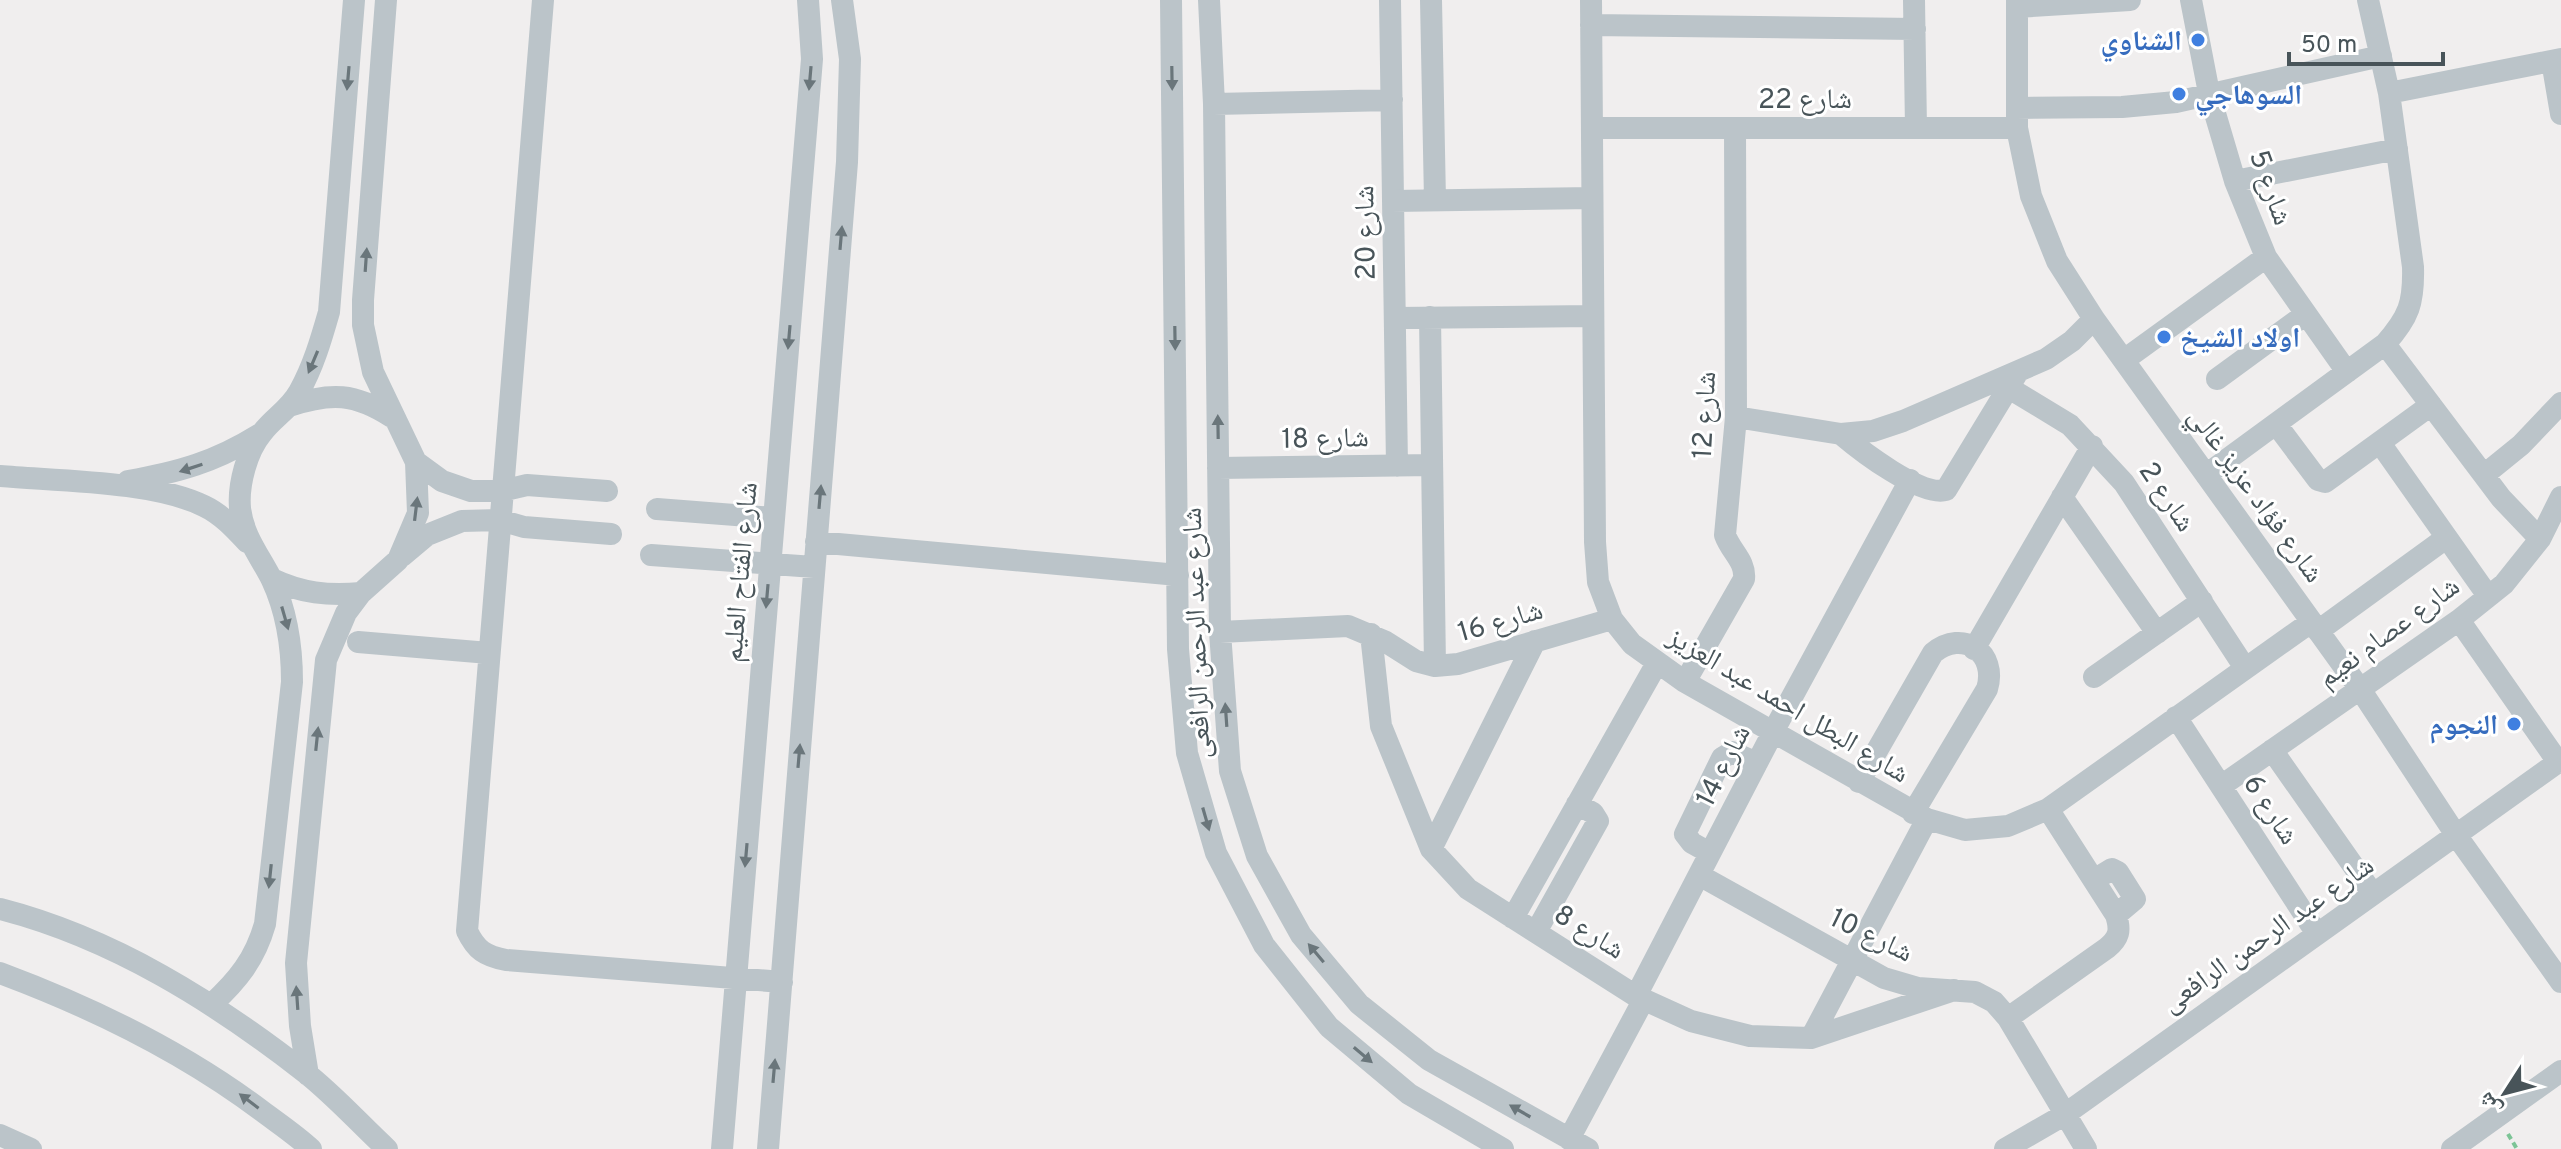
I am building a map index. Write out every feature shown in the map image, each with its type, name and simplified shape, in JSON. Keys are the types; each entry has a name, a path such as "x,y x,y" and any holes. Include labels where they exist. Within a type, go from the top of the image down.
{"street":[{"path":"108,485 209,462 261,434 289,406 315,359 329,312 354,0"},
{"path":"386,0 363,325 370,360 393,417 416,462 418,513 398,560"},
{"path":"543,0 467,931 475,947 489,957 506,960 782,982"},
{"name":"شارع الفتاح العليم","path":"722,1149 812,59 808,0"},
{"path":"768,1149 847,162 850,59 842,0"},
{"name":"شارع عبد الرحمن الرافعى","path":"1171,0 1178,649 1187,753 1216,853 1264,945 1329,1027 1409,1094 1503,1149"},
{"path":"1209,0 1220,0"},
{"name":"شارع عبد الرحمن الرافعى","path":"1209,0 1214,104 1220,632 1230,771 1257,856 1301,935 1359,1004 1429,1060 1578,1144"},
{"name":"شارع 20","path":"1390,0 1397,466"},
{"path":"1431,0 1435,200"},
{"name":"شارع البطل احمد عبد العزيز","path":"1591,0 1595,542 1598,582 1612,619 1632,644 1685,682 1920,816 1965,830 2008,826 2048,809 2245,668 2315,626 2446,538"},
{"path":"1914,0 1916,128"},
{"path":"2017,3 2130,0"},
{"name":"شارع 5","path":"2191,0 2209,93 2235,181 2266,257 2347,372"},
{"path":"2206,475 2385,344 2404,322 2414,296 2413,267 2389,93 2368,0"},
{"name":"شارع فؤاد عزيز غالي","path":"2017,3 2017,118 2031,196 2057,261 2094,319 2360,689 2456,835 2561,982"},
{"path":"1172,27 1211,24"},
{"path":"1591,25 1915,29"},
{"name":"شارع 22","path":"1592,128 1916,128 2149,105 2381,56"},
{"path":"2389,93 2556,60 2561,114"},
{"path":"1214,104 1392,100"},
{"name":"شارع 12","path":"1685,682 1744,579 1742,562 1729,547 1725,535 1736,417 1735,128"},
{"path":"2235,181 2397,149"},
{"path":"1393,201 1592,198"},
{"path":"2124,360 2266,257"},
{"path":"2217,379 2306,314"},
{"path":"1395,318 1593,316"},
{"path":"1430,317 1435,666"},
{"path":"1736,417 1841,434 1873,431 2013,380 2059,350 2094,319"},
{"path":"2385,344 2484,475 2540,539"},
{"path":"1841,434 1866,454 1937,493 1946,490 2013,380"},
{"name":"شارع 2","path":"2013,380 2070,425 2124,483 2245,668"},
{"path":"289,406 315,397 343,396 370,403 393,417"},
{"path":"2484,475 2521,445 2561,403"},
{"path":"2276,424 2318,480 2325,482 2431,405"},
{"path":"251,546 240,508 244,469 261,434"},
{"path":"2380,443 2488,596"},
{"path":"1974,649 2092,446"},
{"path":"416,462 442,481 471,491 502,491 527,485 607,491"},
{"name":"شارع 18","path":"1218,468 1432,465"},
{"path":"0,476 108,485 180,496 207,507 231,524 251,546 272,579 288,629 292,682 265,924 249,965 212,1004"},
{"name":"شارع 14","path":"1578,1144 1640,997 1710,853 1910,480"},
{"path":"2062,497 2157,633"},
{"name":"شارع عصام نعيم","path":"2221,786 2459,620 2504,584 2540,539 2561,497"},
{"path":"657,509 774,518"},
{"path":"308,1075 300,1026 296,963 322,684 334,636 346,613 361,593 427,535 462,521 500,520 524,527 611,534"},
{"path":"816,542 1178,575"},
{"path":"651,555 814,567"},
{"path":"272,579 292,589 315,594 361,593"},
{"path":"2094,677 2202,601"},
{"name":"شارع 16","path":"1220,632 1348,626 1371,634 1416,661 1435,666 1458,664 1612,619"},
{"path":"2459,620 2560,761"},
{"name":"شارع 8","path":"1371,634 1381,726 1431,849 1468,889 1640,997 1691,1021 1750,1036 1811,1038 1954,990"},
{"path":"1431,849 1535,641"},
{"path":"1811,1038 1852,961 1920,816 1987,689 1992,674 1987,659 1961,641 1945,643 1933,653 1859,782"},
{"path":"358,642 489,653"},
{"path":"1513,918 1657,663"},
{"name":"شارع 6","path":"2176,717 2317,934"},
{"path":"2272,750 2373,894"},
{"path":"1710,853 1687,840 1686,828 1693,814 1726,754 1738,753 1757,763"},
{"name":"شارع عبد الرحمن الرافعى","path":"2005,1149 2064,1115 2560,761"},
{"path":"1536,932 1598,821 1593,813 1577,804"},
{"path":"2008,1018 2117,940 2120,927 2116,915 2048,809"},
{"name":"شارع 10","path":"1699,875 1884,978 1906,985 1975,992 1994,1002 2008,1018 2086,1149"},
{"path":"0,909 34,918 125,956 212,1004 308,1075 387,1149"},
{"path":"0,973 64,997 149,1038 229,1087 311,1149"},
{"path":"2452,1149 2561,1071"},
{"path":"0,1135 31,1149"}],"place":[{"name":"الشناوي","path":"2198,40"},
{"name":"السوهاجي","path":"2179,94"},
{"name":"اولاد الشيخ","path":"2164,337"},
{"name":"النجوم","path":"2514,724"}]}
